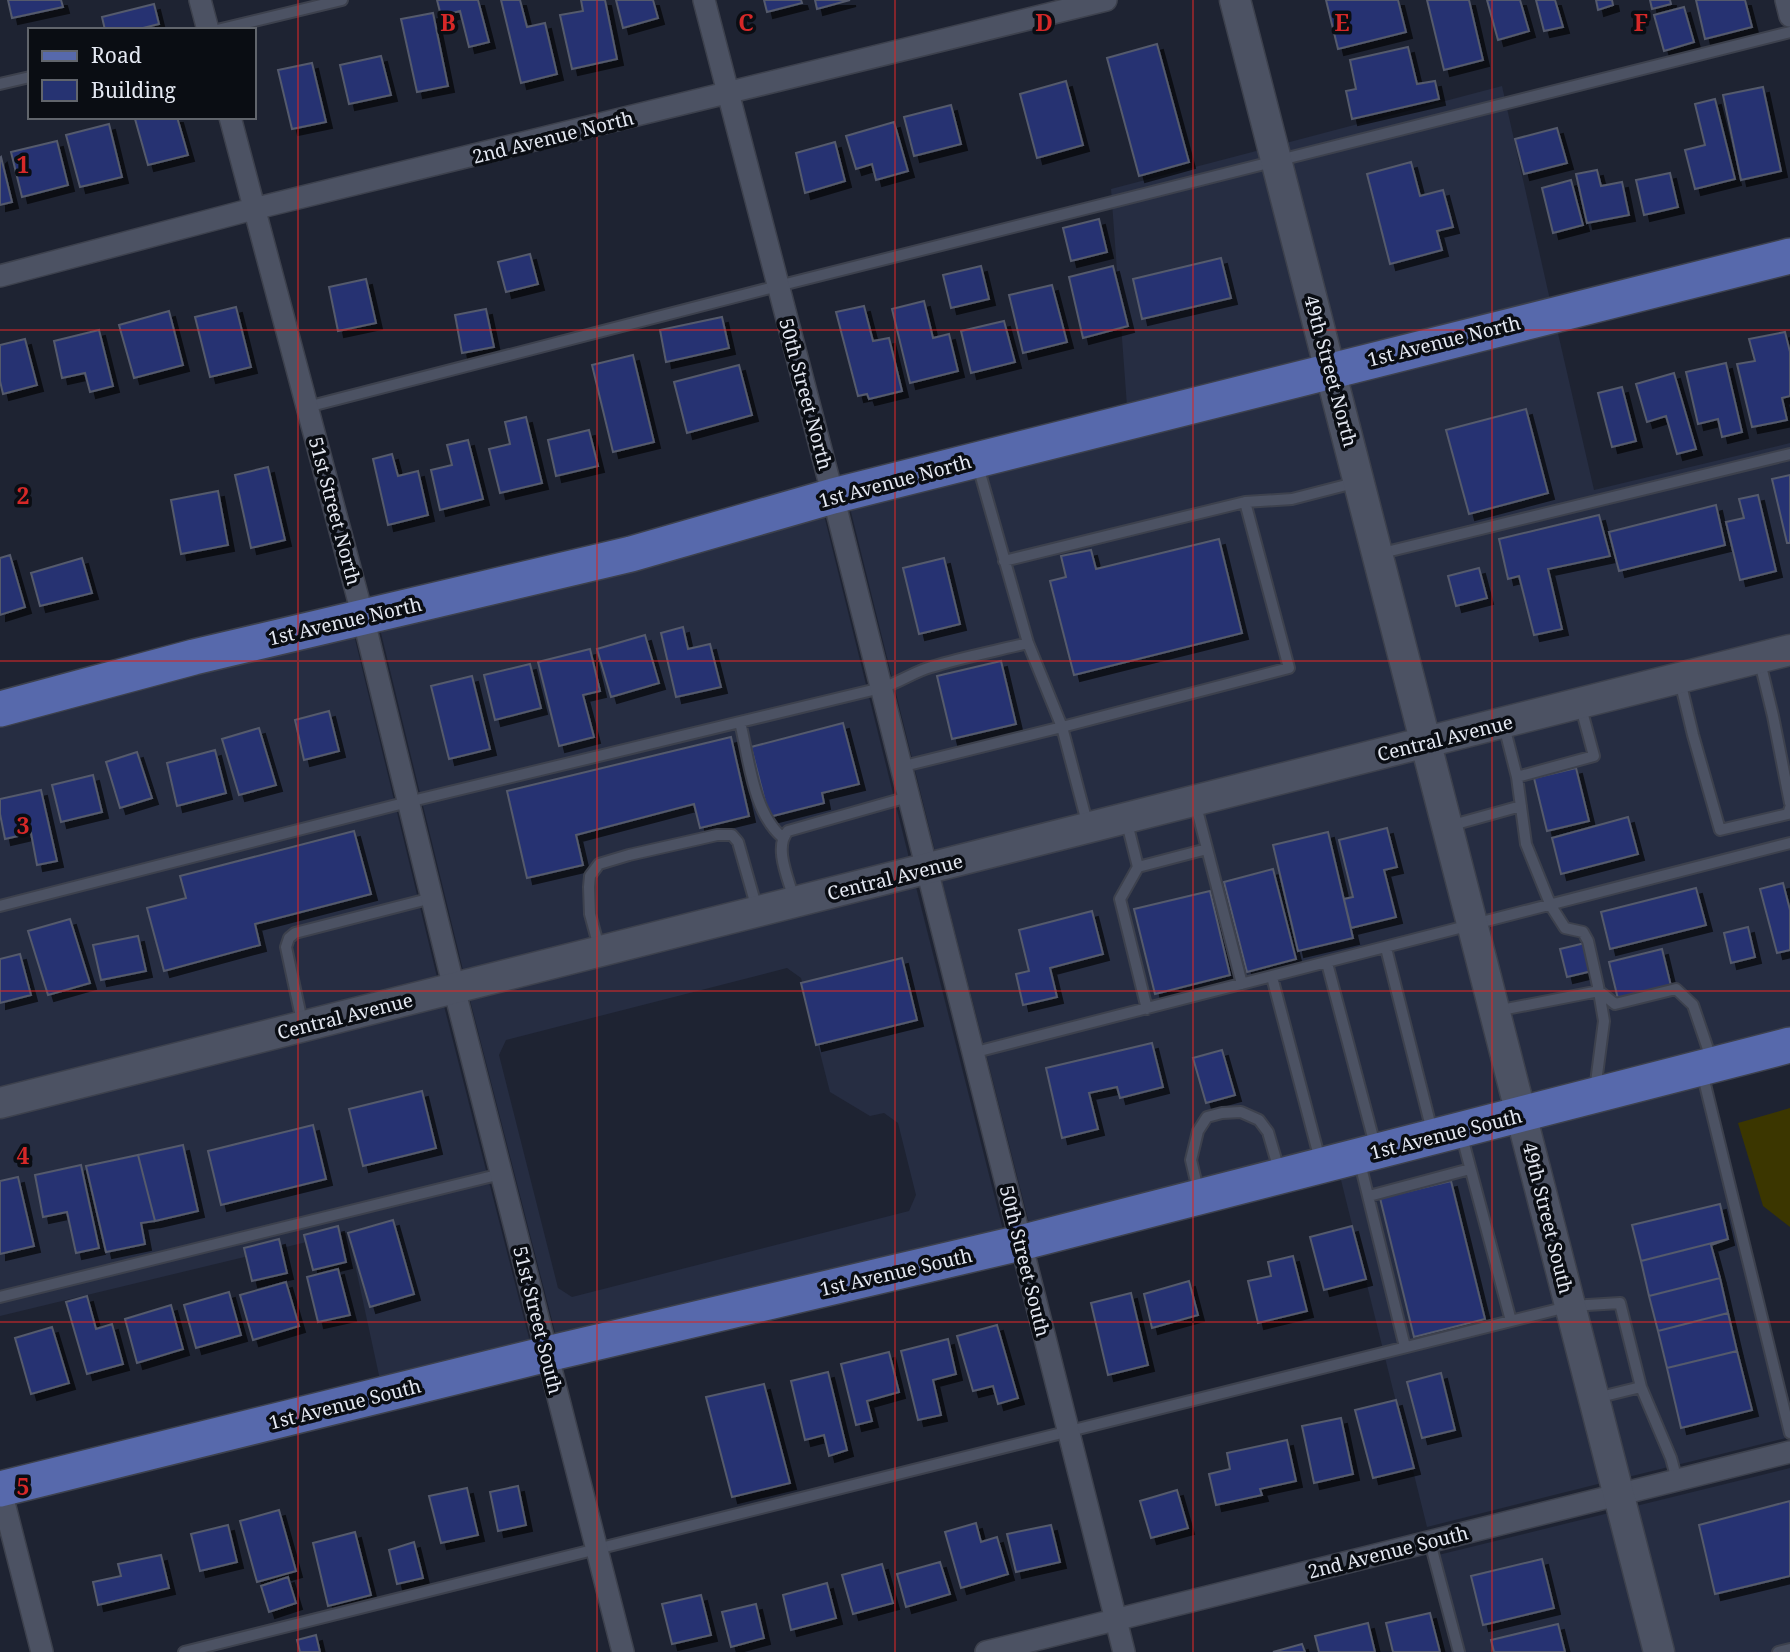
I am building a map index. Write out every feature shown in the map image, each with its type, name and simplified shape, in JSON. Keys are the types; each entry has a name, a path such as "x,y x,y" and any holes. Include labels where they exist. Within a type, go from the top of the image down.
{"main road":[{"name":"49th Street North","path":"1235,0 1427,743"},
{"name":"1st Avenue North","path":"0,709 194,657 631,554 833,496 1790,256"},
{"name":"Central Avenue","path":"0,1103 1790,650"},
{"name":"49th Street South","path":"1427,743 1659,1652"},
{"name":"1st Avenue South","path":"0,1488 547,1354 1020,1243 1790,1045"}],"street":[{"path":"200,0 207,28"},
{"name":"50th Street North","path":"704,0 833,496 926,869"},
{"name":"2nd Avenue North","path":"0,276 253,209 1106,0"},
{"path":"1786,0 1790,16"},
{"name":"51st Street North","path":"230,119 363,617 454,988"},
{"name":"50th Street South","path":"926,869 1124,1652"},
{"name":"51st Street South","path":"454,988 623,1652"},
{"name":"2nd Avenue South","path":"986,1652 1790,1452"},
{"path":"0,1488 42,1652"}],"lane":[{"path":"225,28 342,0"},
{"path":"307,407 1790,32"},
{"path":"0,84 28,77"},
{"path":"1378,554 1790,454"},
{"path":"976,460 1028,643 1062,727 1088,829"},
{"path":"1004,561 1245,502 1292,499 1360,481"},
{"path":"900,768 1289,668 1245,502"},
{"path":"0,906 408,802 881,688 933,666 1028,643"},
{"path":"1680,678 1720,830 1788,814 1790,805 1759,658"},
{"path":"1517,777 1594,756 1580,704"},
{"path":"740,722 760,806 772,828 782,838"},
{"path":"1503,723 1517,777 1525,844 1551,906 1564,928 1583,932 1588,941 1604,1021 1594,1096"},
{"path":"795,902 780,847 782,838 788,831 908,797"},
{"path":"1195,802 1242,985"},
{"path":"1449,827 1521,806"},
{"path":"1126,820 1138,867 1120,899 1147,1009"},
{"path":"600,951 590,914 590,876 599,864 628,855 718,835 732,835 738,842 757,912"},
{"path":"972,1053 1790,843"},
{"path":"1138,867 1207,849"},
{"path":"304,1026 286,947 289,938 295,933 432,898"},
{"path":"1386,948 1447,1134 1470,1169 1511,1321"},
{"path":"1327,963 1368,1154 1368,1196 1405,1347"},
{"path":"1272,977 1321,1166"},
{"path":"1600,991 1615,1004 1676,989 1693,1005 1790,1433"},
{"path":"1496,1011 1600,991"},
{"path":"1199,1197 1191,1160 1198,1131 1207,1117 1222,1113 1241,1112 1259,1120 1268,1132 1281,1176"},
{"path":"1368,1196 1470,1169"},
{"path":"0,1297 501,1174"},
{"path":"184,1652 1571,1306 1620,1303 1641,1387 1671,1458 1677,1480"},
{"path":"1594,1398 1641,1387"},
{"path":"1430,1542 1459,1652"},
{"path":"1778,1652 1790,1649"}],"shaded area":[{"path":"1502,86 1550,300 1340,352 1286,143"},
{"path":"1260,150 1314,358 1127,406 1111,189"},
{"path":"1557,329 1594,490 1790,443 1790,634 1436,725 1347,381"},
{"path":"1321,388 1410,731 935,851 850,508"},
{"path":"824,515 909,858 463,970 380,629"},
{"path":"354,635 437,977 0,1087 0,724"},
{"path":"1790,665 1790,1029 1531,1097 1444,754"},
{"path":"1418,760 1505,1103 1029,1223 942,881"},
{"path":"916,887 1003,1230 556,1336 470,1000","holes":["787,968 801,978 830,1092 870,1116 884,1113 898,1123 916,1195 909,1211 572,1297 558,1288 499,1055 506,1040"]},
{"path":"444,1006 530,1342 380,1380 348,1232 0,1316 0,1119"},
{"path":"1705,1083 1790,1404 1790,1437 1628,1477 1539,1126"},
{"path":"1790,1108 1790,1227 1763,1206 1738,1123"},
{"path":"1513,1132 1602,1483 1427,1527 1340,1176"},
{"path":"1790,1468 1790,1652 1673,1652 1636,1506"},
{"path":"1609,1513 1645,1652 1458,1652 1434,1556"}],"building":[{"path":"8,0 61,0 63,7 12,18"},
{"path":"437,0 478,0 489,42 469,47 460,11 441,16"},
{"path":"501,0 520,0 527,27 545,23 557,74 521,83"},
{"path":"581,0 605,0 617,59 572,69 560,15 583,11"},
{"path":"616,0 653,0 658,18 623,28"},
{"path":"764,0 801,0 802,3 767,12"},
{"path":"815,0 850,0 817,9"},
{"path":"1326,0 1398,0 1406,32 1338,49"},
{"path":"1427,0 1469,0 1483,60 1444,70"},
{"path":"1487,0 1520,0 1529,31 1498,40"},
{"path":"1536,0 1555,0 1563,27 1544,31"},
{"path":"1596,0 1612,0 1613,5 1598,10"},
{"path":"1650,0 1670,0 1671,4 1652,9"},
{"path":"1696,0 1745,0 1752,27 1705,39"},
{"path":"154,4 159,24 143,28 105,28 102,17"},
{"path":"1684,7 1694,42 1664,51 1654,15"},
{"path":"433,13 448,86 417,92 401,19"},
{"path":"1157,44 1189,162 1139,176 1107,58"},
{"path":"1408,47 1417,84 1435,81 1439,99 1352,119 1346,91 1356,89 1350,60"},
{"path":"381,56 391,95 349,104 340,65"},
{"path":"312,63 326,122 292,129 278,70"},
{"path":"1066,81 1083,145 1037,158 1020,94"},
{"path":"1763,87 1781,171 1741,180 1723,95"},
{"path":"1715,99 1735,179 1695,189 1685,150 1705,145 1695,104"},
{"path":"951,105 961,144 914,156 904,117"},
{"path":"135,119 178,119 188,155 148,165"},
{"path":"894,122 908,171 876,180 872,164 856,169 846,136"},
{"path":"109,124 122,177 80,187 66,135"},
{"path":"1557,128 1567,163 1524,174 1515,139"},
{"path":"57,141 68,185 22,197 11,152"},
{"path":"835,142 845,181 805,193 796,153"},
{"path":"0,158 12,202 0,205"},
{"path":"1411,162 1420,196 1443,190 1453,227 1437,231 1442,250 1390,264 1367,174"},
{"path":"1597,170 1601,186 1622,182 1629,215 1587,223 1576,174"},
{"path":"1670,173 1678,207 1644,215 1636,180"},
{"path":"1571,180 1583,225 1553,233 1542,188"},
{"path":"1099,219 1107,252 1071,261 1063,228"},
{"path":"530,254 538,284 506,292 498,262"},
{"path":"1221,258 1231,298 1142,319 1133,279"},
{"path":"981,266 989,299 951,308 943,275"},
{"path":"1113,266 1128,326 1083,338 1069,277"},
{"path":"366,279 376,323 338,331 329,287"},
{"path":"1052,285 1067,342 1023,353 1009,295"},
{"path":"924,301 933,338 949,334 958,371 910,383 892,309"},
{"path":"864,306 873,341 889,338 902,391 869,399 867,394 858,396 836,312"},
{"path":"236,307 251,367 210,377 195,317"},
{"path":"486,309 494,347 462,353 455,315"},
{"path":"169,311 183,365 134,378 119,325"},
{"path":"722,317 729,348 666,362 660,330"},
{"path":"1004,321 1015,362 971,373 961,331"},
{"path":"99,330 113,386 90,392 85,373 62,378 54,341"},
{"path":"1785,332 1790,352 1790,396 1782,398 1787,420 1752,427 1737,364 1755,361 1749,339"},
{"path":"25,339 37,385 3,394 0,381 0,345"},
{"path":"633,355 654,442 613,452 592,365"},
{"path":"1726,363 1742,432 1722,437 1718,419 1698,424 1686,372"},
{"path":"739,365 752,415 687,433 674,382"},
{"path":"1674,373 1696,449 1677,454 1666,416 1647,422 1636,384"},
{"path":"1622,387 1636,441 1612,447 1598,393"},
{"path":"1526,409 1548,493 1469,514 1446,430"},
{"path":"526,417 542,483 500,493 489,449 510,444 505,422"},
{"path":"589,430 598,466 556,476 548,440"},
{"path":"468,440 483,499 440,510 431,470 452,465 447,445"},
{"path":"392,454 398,476 418,471 428,515 388,525 373,459"},
{"path":"268,467 285,540 251,548 235,475"},
{"path":"1790,475 1790,543 1787,543 1772,479"},
{"path":"218,491 228,545 181,554 171,500"},
{"path":"1758,495 1776,571 1740,580 1726,522 1744,518 1739,499"},
{"path":"1716,505 1725,545 1619,571 1609,532"},
{"path":"1599,515 1610,556 1548,569 1562,629 1534,635 1519,576 1508,579 1499,539"},
{"path":"1219,539 1242,633 1074,675 1050,581 1066,577 1061,556 1091,550 1096,569"},
{"path":"10,555 25,607 0,615 0,558"},
{"path":"82,558 92,593 40,606 31,573"},
{"path":"944,558 960,624 919,634 903,568"},
{"path":"1479,568 1487,598 1456,606 1448,576"},
{"path":"683,627 688,649 710,644 721,687 676,697 661,633"},
{"path":"645,635 659,683 611,697 597,649"},
{"path":"590,649 600,691 583,695 594,737 559,746 538,662"},
{"path":"1001,661 1016,724 952,739 937,676"},
{"path":"530,664 541,708 495,720 484,675"},
{"path":"472,676 490,749 449,759 431,686"},
{"path":"329,711 339,751 304,760 295,720"},
{"path":"843,723 859,784 822,793 824,803 769,817 751,747"},
{"path":"259,728 276,785 239,795 222,739"},
{"path":"731,737 749,816 700,828 694,804 576,835 583,865 527,878 507,791"},
{"path":"215,750 226,793 177,806 167,763"},
{"path":"137,752 152,798 120,808 106,762"},
{"path":"1576,768 1589,821 1547,831 1534,778"},
{"path":"93,775 102,812 61,822 52,785"},
{"path":"41,790 57,861 37,865 31,833 5,839 0,799"},
{"path":"1628,817 1638,854 1561,874 1552,838"},
{"path":"1387,828 1397,867 1384,870 1396,917 1351,928 1344,899 1353,897 1339,840"},
{"path":"354,831 371,894 255,924 260,945 164,971 147,908 186,898 180,876"},
{"path":"1328,832 1353,938 1298,951 1273,845"},
{"path":"1273,869 1296,959 1247,972 1224,882"},
{"path":"1783,883 1790,910 1790,950 1777,953 1760,889"},
{"path":"1696,888 1706,925 1610,949 1601,912"},
{"path":"1210,891 1230,975 1155,994 1134,909"},
{"path":"1092,911 1103,954 1050,968 1057,997 1023,1005 1016,974 1029,971 1019,930"},
{"path":"70,919 90,983 48,995 28,931"},
{"path":"1748,927 1755,957 1731,963 1724,933"},
{"path":"138,936 146,971 101,980 93,945"},
{"path":"1585,943 1592,971 1567,977 1560,949"},
{"path":"1662,949 1671,986 1618,999 1609,962"},
{"path":"20,954 31,995 0,1003 0,959"},
{"path":"902,958 917,1020 816,1045 801,983"},
{"path":"1152,1043 1163,1087 1120,1098 1117,1087 1089,1093 1098,1129 1062,1138 1046,1068"},
{"path":"1222,1050 1235,1095 1206,1103 1193,1058"},
{"path":"422,1091 436,1148 363,1166 349,1109"},
{"path":"313,1125 326,1179 221,1205 208,1151"},
{"path":"183,1145 198,1211 155,1221 138,1155"},
{"path":"138,1155 155,1221 141,1223 145,1244 106,1252 86,1166"},
{"path":"81,1165 99,1248 76,1253 67,1212 43,1217 35,1175"},
{"path":"18,1177 34,1246 0,1254 0,1181"},
{"path":"1451,1181 1485,1319 1414,1337 1380,1198"},
{"path":"1720,1204 1728,1239 1641,1261 1632,1225"},
{"path":"393,1220 414,1294 370,1307 348,1233"},
{"path":"338,1226 346,1262 313,1270 304,1235"},
{"path":"1352,1226 1366,1279 1324,1290 1310,1237"},
{"path":"279,1239 287,1273 252,1281 244,1248"},
{"path":"1728,1239 1711,1245 1720,1278 1649,1296 1641,1261"},
{"path":"1293,1256 1307,1311 1258,1323 1248,1281 1271,1276 1268,1262"},
{"path":"338,1269 350,1315 318,1322 307,1277"},
{"path":"1720,1278 1728,1313 1658,1331 1649,1296"},
{"path":"1189,1281 1198,1315 1152,1328 1144,1294"},
{"path":"286,1282 299,1326 253,1340 240,1295"},
{"path":"229,1292 241,1335 196,1348 184,1305"},
{"path":"1131,1293 1148,1365 1108,1375 1091,1303"},
{"path":"87,1296 96,1329 112,1324 123,1364 87,1374 66,1302"},
{"path":"171,1305 183,1349 137,1363 125,1319"},
{"path":"1728,1313 1737,1351 1667,1368 1658,1331"},
{"path":"997,1325 1018,1398 998,1404 993,1386 973,1391 957,1336"},
{"path":"52,1327 69,1383 31,1394 15,1338"},
{"path":"948,1339 956,1374 933,1380 941,1415 918,1420 901,1351"},
{"path":"1737,1351 1752,1410 1681,1428 1667,1368"},
{"path":"889,1352 899,1392 867,1401 872,1421 856,1425 841,1364"},
{"path":"828,1372 847,1450 829,1456 824,1435 805,1440 791,1381"},
{"path":"1441,1373 1455,1430 1422,1438 1407,1382"},
{"path":"764,1384 790,1483 732,1497 706,1397"},
{"path":"1396,1400 1414,1468 1373,1478 1355,1410"},
{"path":"1341,1418 1353,1474 1314,1483 1302,1426"},
{"path":"1287,1440 1296,1481 1260,1489 1262,1495 1216,1505 1209,1474 1230,1469 1227,1453"},
{"path":"518,1486 526,1525 498,1531 490,1492"},
{"path":"467,1488 478,1535 441,1543 429,1496"},
{"path":"1177,1490 1188,1528 1151,1538 1140,1501"},
{"path":"1790,1501 1790,1576 1715,1594 1699,1525"},
{"path":"279,1510 296,1571 257,1582 240,1521"},
{"path":"976,1523 981,1542 997,1537 1008,1574 961,1588 945,1532"},
{"path":"228,1525 237,1562 200,1571 191,1534"},
{"path":"1051,1525 1060,1562 1016,1572 1007,1534"},
{"path":"355,1532 371,1595 328,1606 313,1543"},
{"path":"414,1542 423,1578 397,1584 389,1550"},
{"path":"161,1555 169,1588 98,1605 93,1582 121,1576 118,1564"},
{"path":"1542,1559 1554,1608 1483,1625 1471,1576"},
{"path":"940,1562 950,1594 906,1607 897,1574"},
{"path":"882,1564 893,1603 853,1614 842,1575"},
{"path":"288,1577 296,1603 269,1612 261,1586"},
{"path":"827,1583 836,1618 791,1630 783,1595"},
{"path":"701,1595 711,1635 672,1644 662,1604"},
{"path":"756,1604 764,1638 731,1647 722,1612"},
{"path":"1430,1613 1440,1652 1393,1652 1386,1623"},
{"path":"1368,1623 1375,1652 1319,1652 1315,1636"},
{"path":"1558,1624 1565,1652 1494,1652 1491,1640"},
{"path":"316,1635 320,1652 300,1652 297,1640"},
{"path":"1302,1644 1305,1652 1273,1652"}]}
